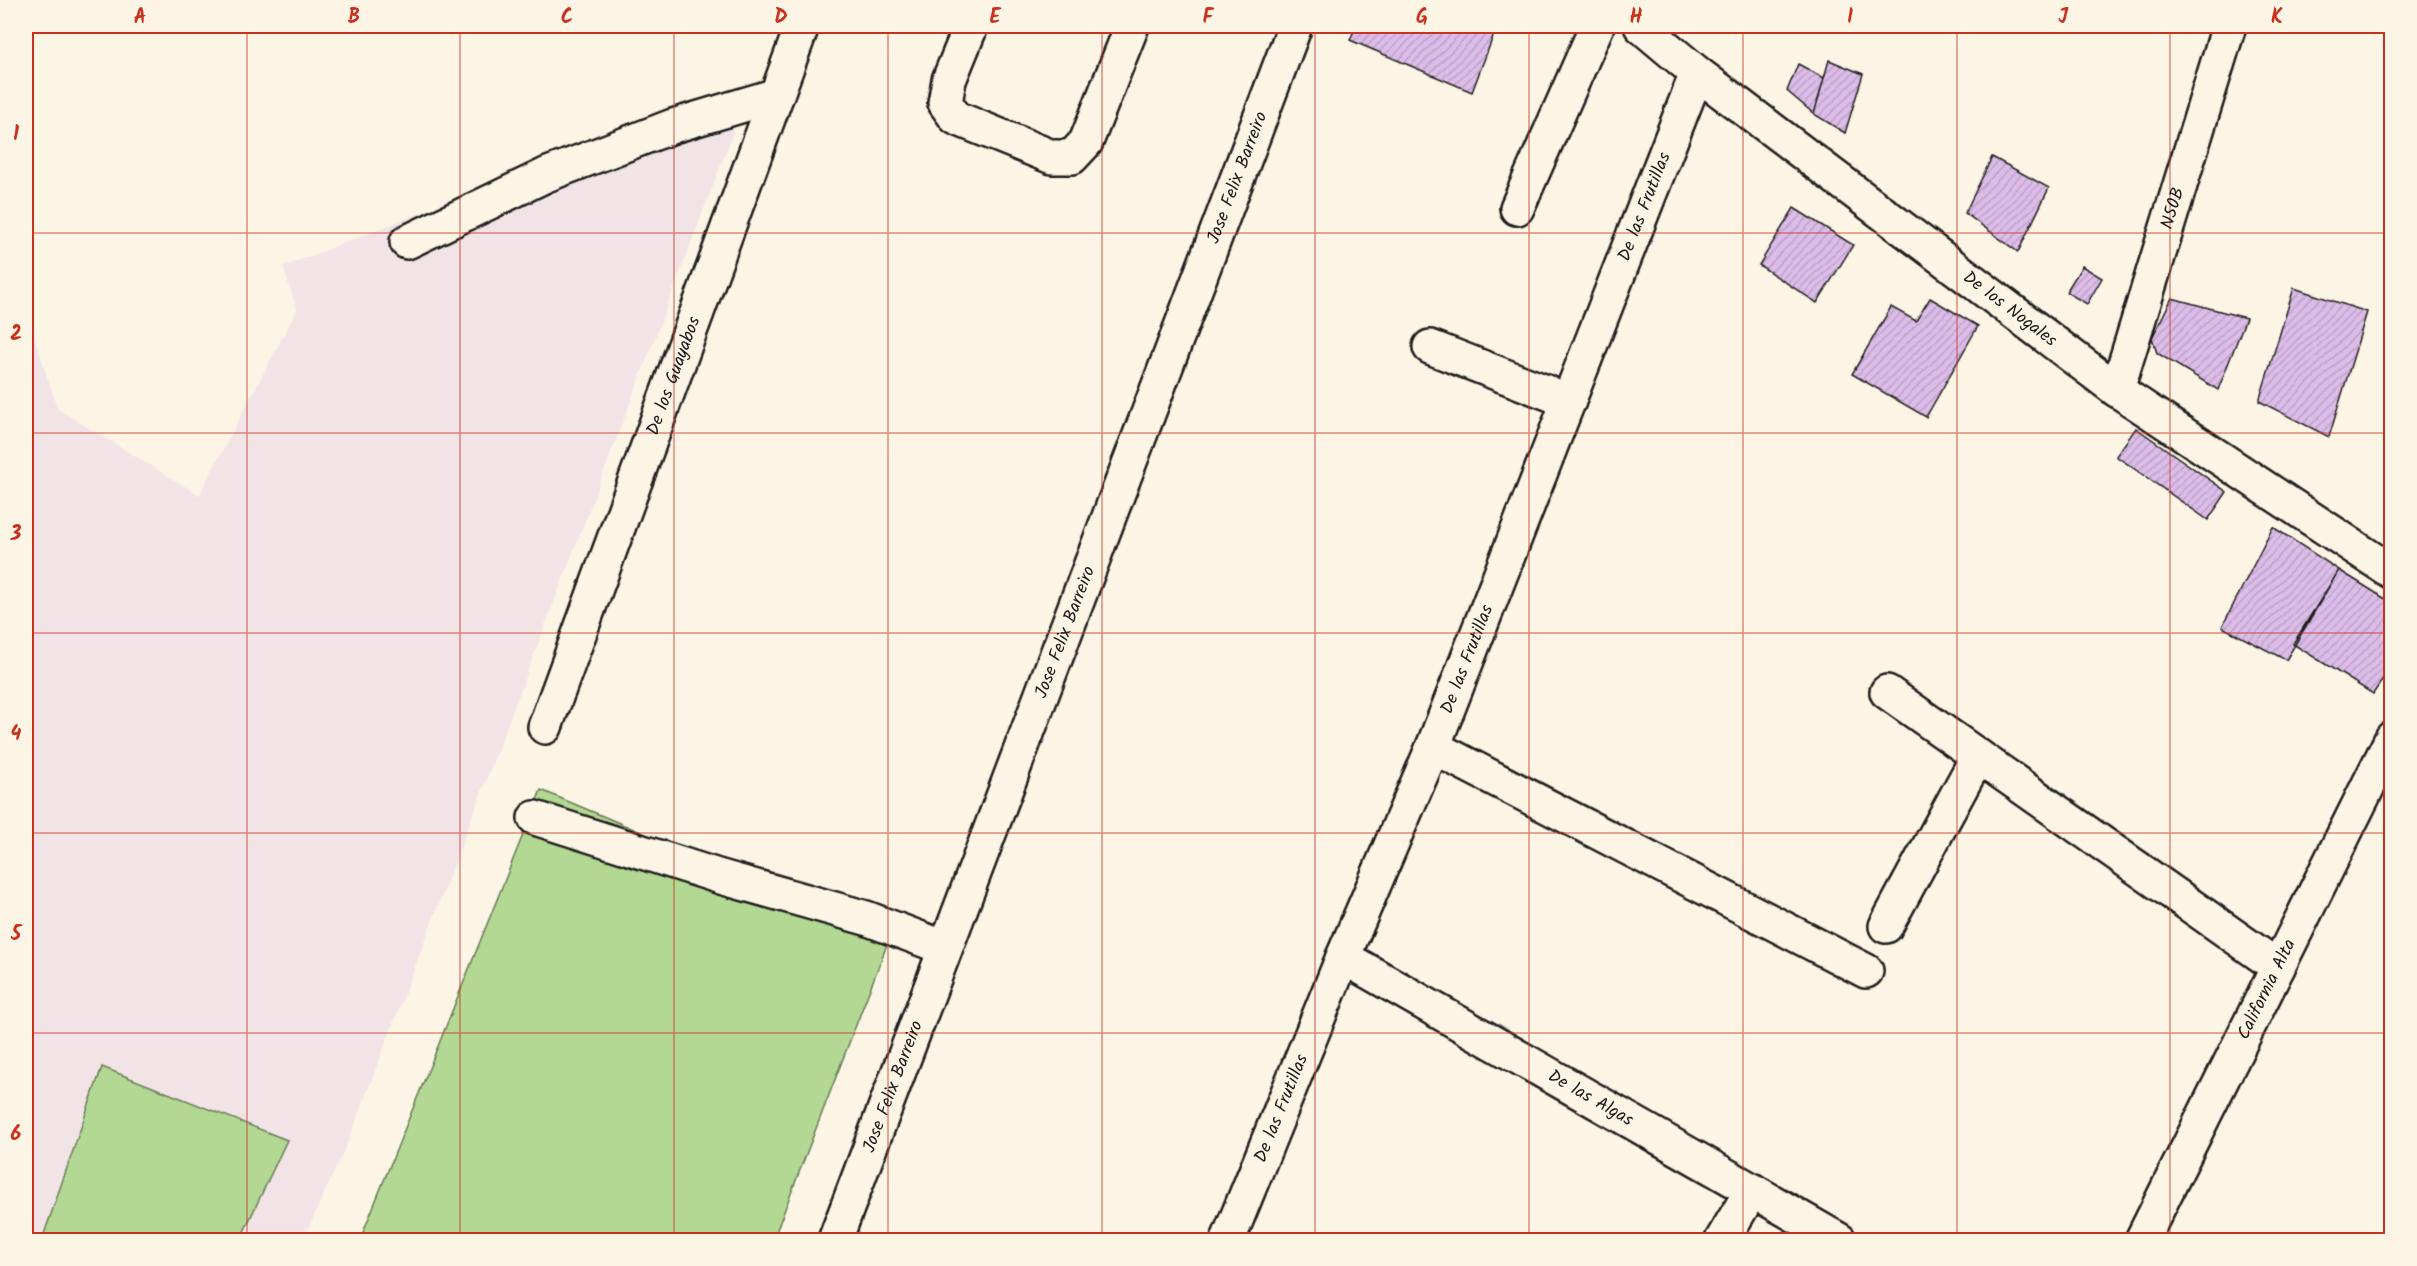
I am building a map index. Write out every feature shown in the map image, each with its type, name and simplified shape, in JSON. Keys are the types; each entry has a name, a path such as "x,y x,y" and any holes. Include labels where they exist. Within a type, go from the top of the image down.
{"street":[{"name":"De los Guayabos","path":"545,727 802,26"},
{"path":"971,26 949,80 945,103 956,118 1052,157 1072,157 1086,142 1132,26"},
{"name":"Jose Felix Barreiro","path":"835,1240 1295,26"},
{"path":"1517,208 1597,26"},
{"name":"De los Nogales","path":"1641,26 1697,73 2117,390 2391,572"},
{"name":"N50B","path":"2117,390 2229,26"},
{"name":"De las Frutillas","path":"1228,1240 1343,957 1433,747 1697,73"},
{"path":"407,242 557,171 673,126 777,95"},
{"path":"1430,347 1569,401"},
{"path":"1887,692 2278,966"},
{"name":"California Alta","path":"2142,1240 2391,738"},
{"path":"1433,747 1866,970"},
{"path":"1886,926 1978,756"},
{"path":"535,818 721,877 866,918 945,948"},
{"name":"De las Algas","path":"1343,957 1839,1240"},
{"path":"1722,1240 1752,1190"}],"shaded area":[{"path":"753,81 348,1142 303,1240 26,1240 26,312 58,409 199,495 297,310 283,267"}],"green space":[{"path":"541,790 890,937 773,1240 360,1240"},
{"path":"102,1067 287,1140 240,1240 42,1240"}],"building":[{"path":"1356,26 1497,26 1472,92 1350,40"},
{"path":"1829,60 1863,74 1845,133 1814,114"},
{"path":"1798,64 1824,78 1814,114 1787,91"},
{"path":"1992,157 2049,188 2018,252 1965,213"},
{"path":"1794,208 1853,245 1817,303 1759,265"},
{"path":"2082,266 2102,278 2087,304 2066,292"},
{"path":"2294,288 2367,312 2329,437 2259,401"},
{"path":"1930,298 1978,326 1926,417 1852,374 1891,307 1916,321"},
{"path":"2172,298 2246,318 2218,390 2157,353 2152,338"},
{"path":"2136,428 2227,492 2208,520 2116,456"},
{"path":"2273,527 2339,570 2286,660 2222,627"},
{"path":"2339,570 2392,603 2392,665 2373,694 2293,644"}]}
